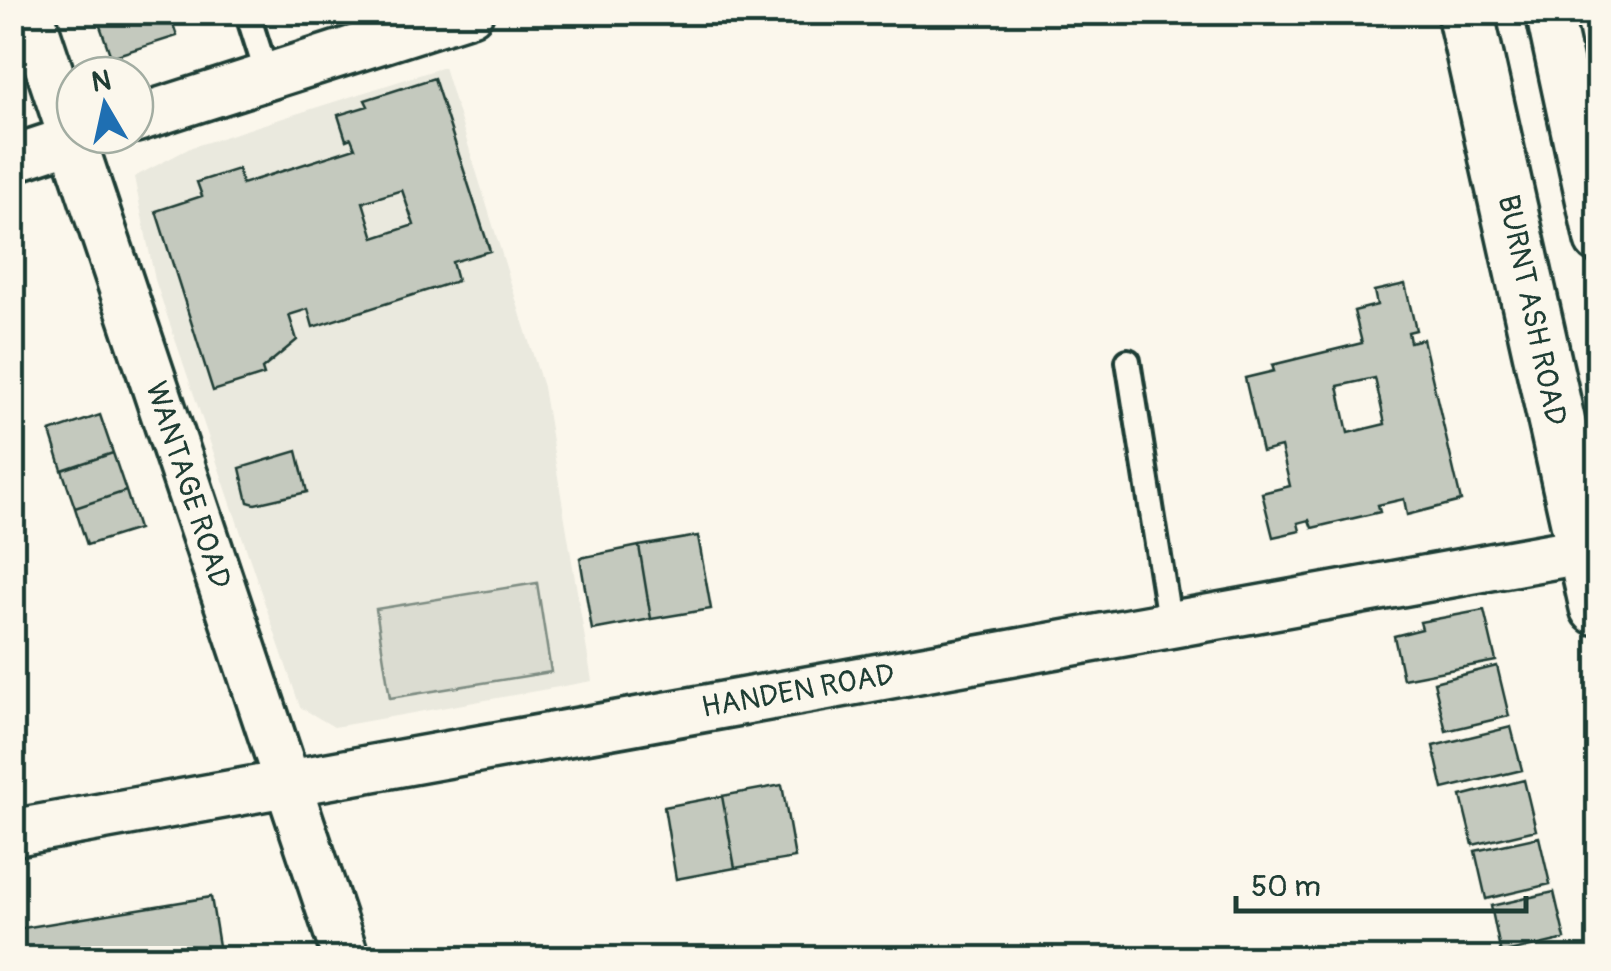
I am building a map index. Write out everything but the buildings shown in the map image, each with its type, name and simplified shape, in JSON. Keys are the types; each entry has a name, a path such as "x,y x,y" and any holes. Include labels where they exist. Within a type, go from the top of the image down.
{"main road":[{"name":"BURNT ASH ROAD","path":"1465,12 1598,606"}],"street":[{"name":"WANTAGE ROAD","path":"30,12 55,76"},
{"path":"155,114 470,12"},
{"path":"1549,12 1598,240"},
{"path":"12,159 55,145"},
{"name":"WANTAGE ROAD","path":"85,155 346,958"},
{"name":"HANDEN ROAD","path":"12,833 1584,550"}],"lane":[{"path":"247,12 268,78"},
{"path":"1128,361 1170,626"}],"shaded area":[{"path":"444,67 543,387 592,681 334,727 300,707 155,280 134,177 192,147"},
{"path":"537,583 551,672 390,698 376,609"}]}
